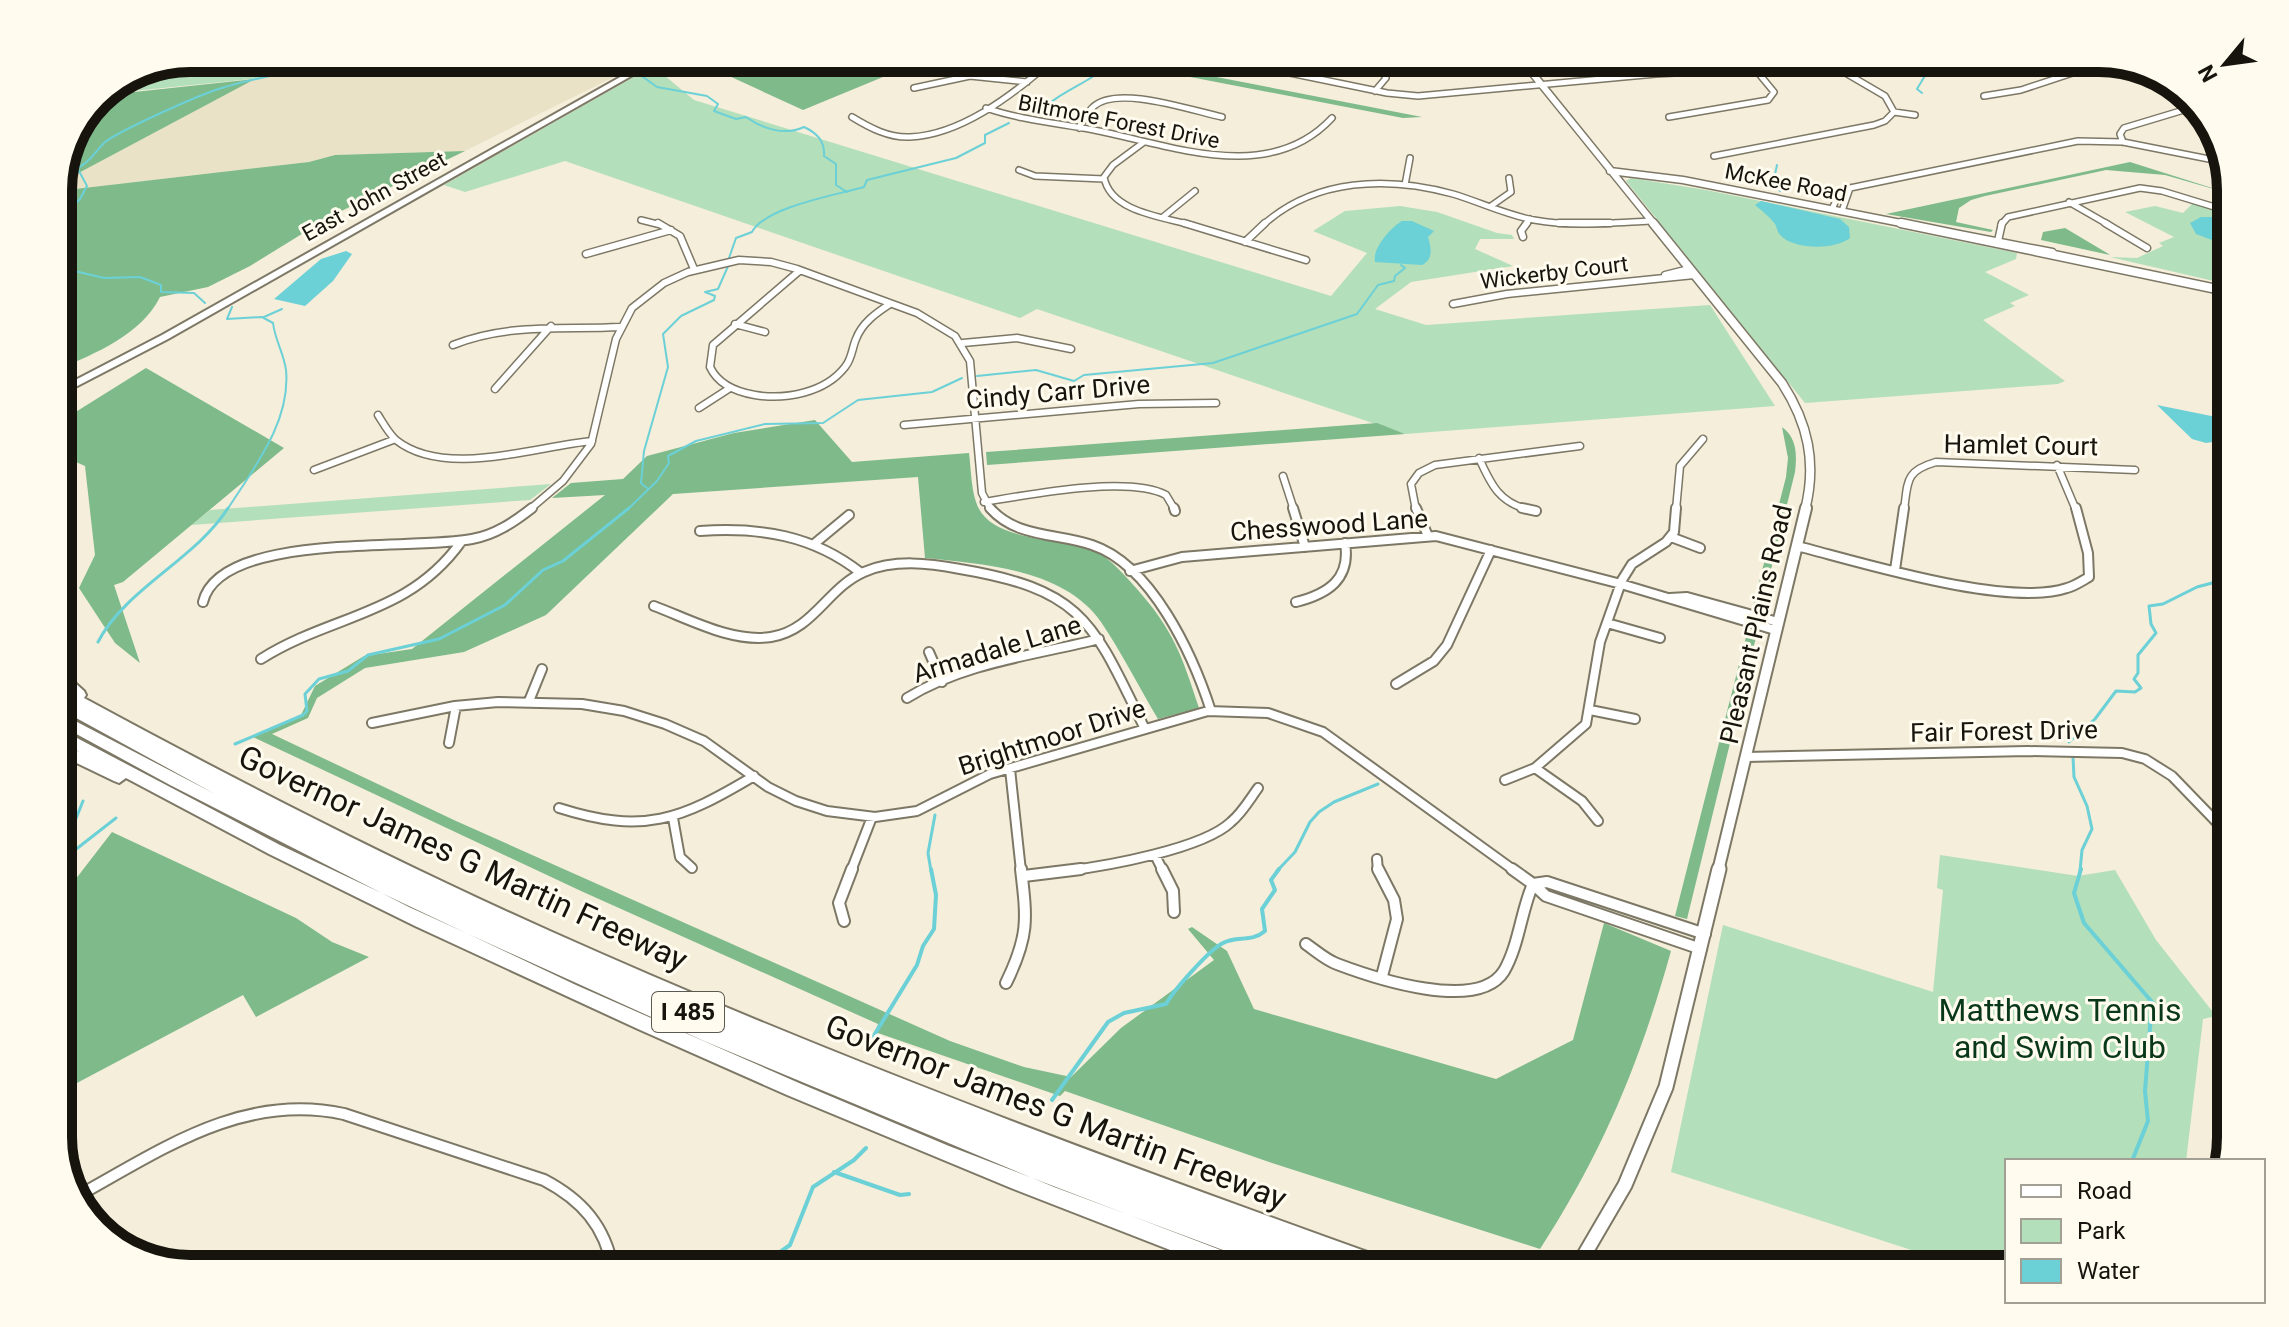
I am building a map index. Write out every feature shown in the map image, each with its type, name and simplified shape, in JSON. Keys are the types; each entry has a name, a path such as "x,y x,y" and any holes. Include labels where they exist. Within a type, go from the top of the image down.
{"highway":[{"path":"72,687 108,717"},
{"name":"Governor James G Martin Freeway","path":"72,698 278,808 602,962 1004,1127 1182,1196 1348,1255"},
{"name":"I 485","path":"72,709 278,822 566,960 810,1065 1038,1157 1303,1255"},
{"name":"I 485","path":"72,725 175,781 415,902 696,1030 1061,1181 1262,1255"},
{"name":"I 485","path":"72,741 162,791 379,902 697,1047 1024,1184 1209,1255"},
{"path":"72,755 138,786 162,791"}],"main road":[{"name":"East John Street","path":"72,387 634,72"}],"street":[{"path":"852,117 886,133 918,137 935,133 986,108 1039,72"},
{"path":"1285,72 1375,91 1418,96 1712,72"},
{"path":"1375,91 1386,78 1382,72"},
{"name":"Pleasant Plains Road","path":"1532,72 1782,383 1802,419 1811,447 1813,473 1666,1087 1625,1185 1584,1255"},
{"path":"1669,117 1688,116 1772,98 1773,87 1758,72"},
{"path":"1844,72 1885,96 1894,112"},
{"path":"1984,96 2021,90 2076,72"},
{"path":"914,88 937,79 970,74 1027,82"},
{"path":"1079,128 1093,106 1123,97 1222,117"},
{"name":"Biltmore Forest Drive","path":"986,108 1023,120 1079,128 1205,158 1242,158 1305,141 1332,118"},
{"path":"2123,142 2120,134 2124,128 2185,109"},
{"path":"1894,112 1915,115"},
{"path":"1714,156 1874,125 1885,121 1894,112"},
{"path":"1144,142 1113,165 1104,179 1106,188 1115,199 1163,217 1306,260"},
{"path":"1832,209 1839,194 1850,188 2060,143 2123,142 2213,160"},
{"path":"1405,185 1410,158"},
{"path":"1019,170 1035,176 1104,179"},
{"name":"McKee Road","path":"1610,171 1683,180 2052,253"},
{"path":"1491,206 1511,192 1509,178"},
{"path":"1245,242 1286,207 1312,195 1356,185 1405,185 1443,191 1530,219 1568,224 1648,219"},
{"path":"1842,211 1850,188"},
{"path":"1998,241 2002,222 2008,217 2140,188 2162,191 2217,208"},
{"path":"1163,217 1195,191"},
{"path":"2069,202 2147,248"},
{"path":"1523,237 1521,231 1530,219"},
{"path":"641,220 671,230 685,244 689,263 694,269"},
{"path":"586,254 671,230"},
{"name":"McKee Road","path":"1954,234 2217,289"},
{"path":"203,602 213,580 229,568 254,559 461,542 497,531 547,494 578,465 592,441 620,327 627,312 642,296 694,269 749,260 770,262 938,323 963,343 970,361 984,502 992,513 1006,523 1033,533 1089,543 1112,554 1182,632 1193,654 1211,711"},
{"path":"798,272 716,341 709,356 713,373 730,388 753,394 783,396 828,382 847,366 861,328 890,304"},
{"name":"Wickerby Court","path":"1453,304 1490,296 1692,272"},
{"path":"491,319 494,332"},
{"path":"735,324 765,332"},
{"path":"453,345 494,332 551,326 585,329 620,327"},
{"path":"495,389 551,326"},
{"path":"963,343 1011,336 1042,340 1071,349"},
{"path":"699,408 730,388"},
{"name":"Cindy Carr Drive","path":"904,425 1139,404 1216,403"},
{"path":"378,415 393,440 420,454 457,459 592,441"},
{"path":"1505,780 1535,768 1583,728 1590,710 1597,655 1621,584 1632,564 1671,537 1680,466 1703,439"},
{"path":"314,470 393,440"},
{"path":"1428,536 1411,493 1411,480 1421,469 1436,463 1556,452 1580,446"},
{"path":"1479,458 1499,497 1511,506 1536,511"},
{"name":"Hamlet Court","path":"1895,570 1909,476 1918,467 1936,462 2135,470"},
{"path":"1797,546 1991,591 2071,589 2091,572 2090,562 2065,479 2057,465"},
{"path":"1283,476 1305,547"},
{"path":"984,502 1139,487 1167,496 1174,504 1175,511"},
{"path":"814,544 849,515"},
{"path":"700,531 763,531 814,544 844,559 861,573"},
{"name":"Chesswood Lane","path":"1130,571 1182,557 1446,537 1621,584 1678,603 1776,626"},
{"path":"1671,537 1700,548"},
{"path":"261,659 280,647 415,591 442,570 461,542"},
{"path":"1296,602 1321,595 1336,585 1347,565 1345,543"},
{"path":"1396,684 1434,661 1447,645 1491,550"},
{"path":"654,606 748,637 769,637 786,634 809,623 839,589 861,573 881,566 907,563 1019,580 1066,600 1088,622 1145,729"},
{"path":"1607,623 1660,638"},
{"name":"Armadale Lane","path":"907,698 923,687 1099,639"},
{"path":"929,652 942,682"},
{"path":"529,701 542,669"},
{"name":"Brightmoor Drive","path":"372,723 456,706 529,701 600,706 662,722 717,748 772,789 803,803 872,817 912,813 970,782 1211,711 1268,713 1316,729 1546,896 1701,949"},
{"path":"449,743 456,706"},
{"path":"1590,710 1635,719"},
{"name":"Fair Forest Drive","path":"1746,757 2042,751 2122,753 2145,759 2172,776 2217,823"},
{"path":"1535,768 1586,804 1598,821"},
{"path":"1006,983 1026,934 1024,876 1010,769"},
{"path":"559,808 613,822 673,818 706,805 754,776"},
{"path":"1024,876 1102,867 1155,855 1221,832 1258,788"},
{"path":"844,921 839,903 872,817"},
{"path":"673,818 680,857 692,868"},
{"path":"1155,855 1173,891 1174,912"},
{"path":"1377,859 1379,874 1394,901 1397,916 1382,976"},
{"name":"Brightmoor Drive","path":"1533,884 1547,882 1705,934"},
{"path":"1306,944 1334,963 1448,994 1468,992 1489,984 1503,973 1533,884"},
{"path":"86,1191 171,1144 216,1124 274,1109 327,1109 544,1180 562,1189 577,1199 600,1227 609,1255"}],"shaded area":[{"path":"312,72 624,72 465,151 335,155 309,162 72,189 73,176 255,79"}],"green space":[{"path":"285,72 281,76 125,92 167,74"},
{"path":"285,72 313,72 281,76"},
{"path":"642,72 660,72 694,100 1331,296 1367,253 1313,231 1345,211 1400,206 1437,212 1497,233 1512,235 1514,239 1480,239 1475,249 1513,266 1411,282 1375,309 1426,325 1710,305 1775,406 1405,434 1037,309 1020,318 565,161 465,192 444,185"},
{"path":"720,72 895,72 803,110"},
{"path":"1164,72 1190,72 1422,117 1403,118"},
{"path":"255,79 73,176 84,138 96,118 123,93"},
{"path":"465,151 331,216 250,266 208,287 160,297 142,322 130,332 72,363 72,189 309,162 335,155"},
{"path":"2130,162 2217,190 2165,175 2106,170 1985,196 1959,208 1956,222 1993,230 1991,232 1886,214"},
{"path":"1631,178 1706,190 2017,253 2016,259 1985,272 2029,295 2010,303 2015,306 1983,320 2065,381 1805,403 1626,181"},
{"path":"2193,203 2217,211 2217,282 2110,257 2137,258 2174,237 2125,212 2155,206 2183,213"},
{"path":"2065,228 2110,255 2041,240 2043,232"},
{"path":"146,368 284,448 123,582 114,585 140,663 115,643 79,588 95,555 85,466 72,460 72,414"},
{"path":"815,420 852,462 969,453 974,496 984,516 1013,533 1070,544 1102,555 1137,589 1176,645 1199,708 1158,719 1101,622 1085,604 1066,590 1021,572 925,558 918,477 673,494 546,615 464,652 365,668 317,698 308,718 272,734 456,821 950,1041 1024,1067 1071,1077 1121,1028 1214,960 1188,929 1192,927 1227,951 1254,1009 1496,1079 1573,1040 1604,923 1671,951 1618,1105 1583,1177 1540,1249 1272,1163 1065,1091 1060,1096 875,1032 878,1024 581,891 253,737 301,715 315,686 364,656 412,649 605,495 552,498 571,483 623,479 647,456 734,433"},
{"path":"1377,423 1405,434 987,465 986,452"},
{"path":"1782,427 1791,436 1795,447 1795,472 1761,610 1752,610 1786,477 1788,458"},
{"path":"551,484 530,500 191,525 210,510"},
{"path":"1748,629 1757,633 1687,919 1675,916"},
{"path":"112,832 296,918 332,942 369,957 256,1017 243,995 72,1086 72,884"},
{"name":"Matthews Tennis and Swim Club","path":"1940,855 2078,876 2115,870 2156,940 2216,1016 2203,1019 2186,1159 2005,1159 2005,1255 1927,1255 1671,1172 1723,925 1933,992 1943,890 1937,888"}],"water":[{"path":"1761,201 1840,219 1849,227 1850,238 1835,245 1815,247 1787,241 1771,219 1755,205"},
{"path":"2201,217 2217,217 2217,240 2196,234 2190,223"},
{"path":"1402,221 1412,221 1434,231 1428,237 1431,249 1428,260 1422,265 1375,262 1376,251 1383,239"},
{"path":"346,251 352,254 333,281 305,306 274,299 321,259"},
{"path":"2157,405 2217,417 2217,441 2206,443 2192,439"}],"waterway":[{"path":"78,168 111,138 171,108 224,87 284,72"},
{"path":"1038,114 1097,72"},
{"path":"1922,93 1917,89 1928,72"},
{"path":"639,74 657,87 707,96 718,104 714,111 736,119 746,117 767,128 782,131 809,129 822,142 824,156 836,164 836,185 846,192"},
{"path":"846,192 864,187 867,180 956,158 985,143 985,135 1009,123"},
{"path":"1777,165 1774,179 1780,191"},
{"path":"72,207 87,186 75,168"},
{"path":"729,258 736,238 752,232 771,216 802,203 846,192"},
{"path":"648,489 641,483 644,451 668,367 663,334 681,316 714,300 715,296 705,292 718,289 729,264"},
{"path":"977,376 1036,370 1074,381 1084,375 1213,363 1357,314 1378,285 1394,281 1395,276 1405,268 1401,265"},
{"path":"72,270 104,278 140,277 161,285 161,292 194,293 205,303"},
{"path":"227,510 268,444 283,408 286,389 285,364 273,323 262,317 227,319 232,307"},
{"path":"264,317 282,309"},
{"path":"627,510 657,481 669,463 668,456 696,441 765,424 823,423 858,400 932,392 962,378"},
{"path":"98,642 125,606 198,543 228,508"},
{"path":"235,744 303,715 307,711 305,694 319,679 348,671 368,655 439,639 505,605 543,570 563,561 629,508"},
{"path":"2069,742 2095,719 2116,691 2135,692 2141,688 2134,679 2138,673 2138,655 2156,633 2151,624 2149,606 2163,604 2197,587 2217,582"},
{"path":"2073,757 2074,777 2087,806 2092,829 2082,850 2080,871"},
{"path":"1277,871 1295,852 1310,822 1319,812 1334,802 1378,784"},
{"path":"72,828 83,801"},
{"path":"931,871 928,853 935,815"},
{"path":"75,850 116,818"},
{"path":"72,842 72,853"},
{"path":"873,1037 917,965 923,946 934,929 936,895 931,869"},
{"path":"1052,1100 1108,1022 1124,1013 1166,1004 1192,971 1217,947 1265,931 1262,909 1275,890 1271,880 1279,869"},
{"path":"2081,869 2074,893 2084,923 2152,1002 2145,1091 2148,1121 2133,1159"},
{"path":"835,1172 866,1148"},
{"path":"776,1255 790,1245 813,1187 835,1172"},
{"path":"835,1172 900,1195 909,1194"}]}
